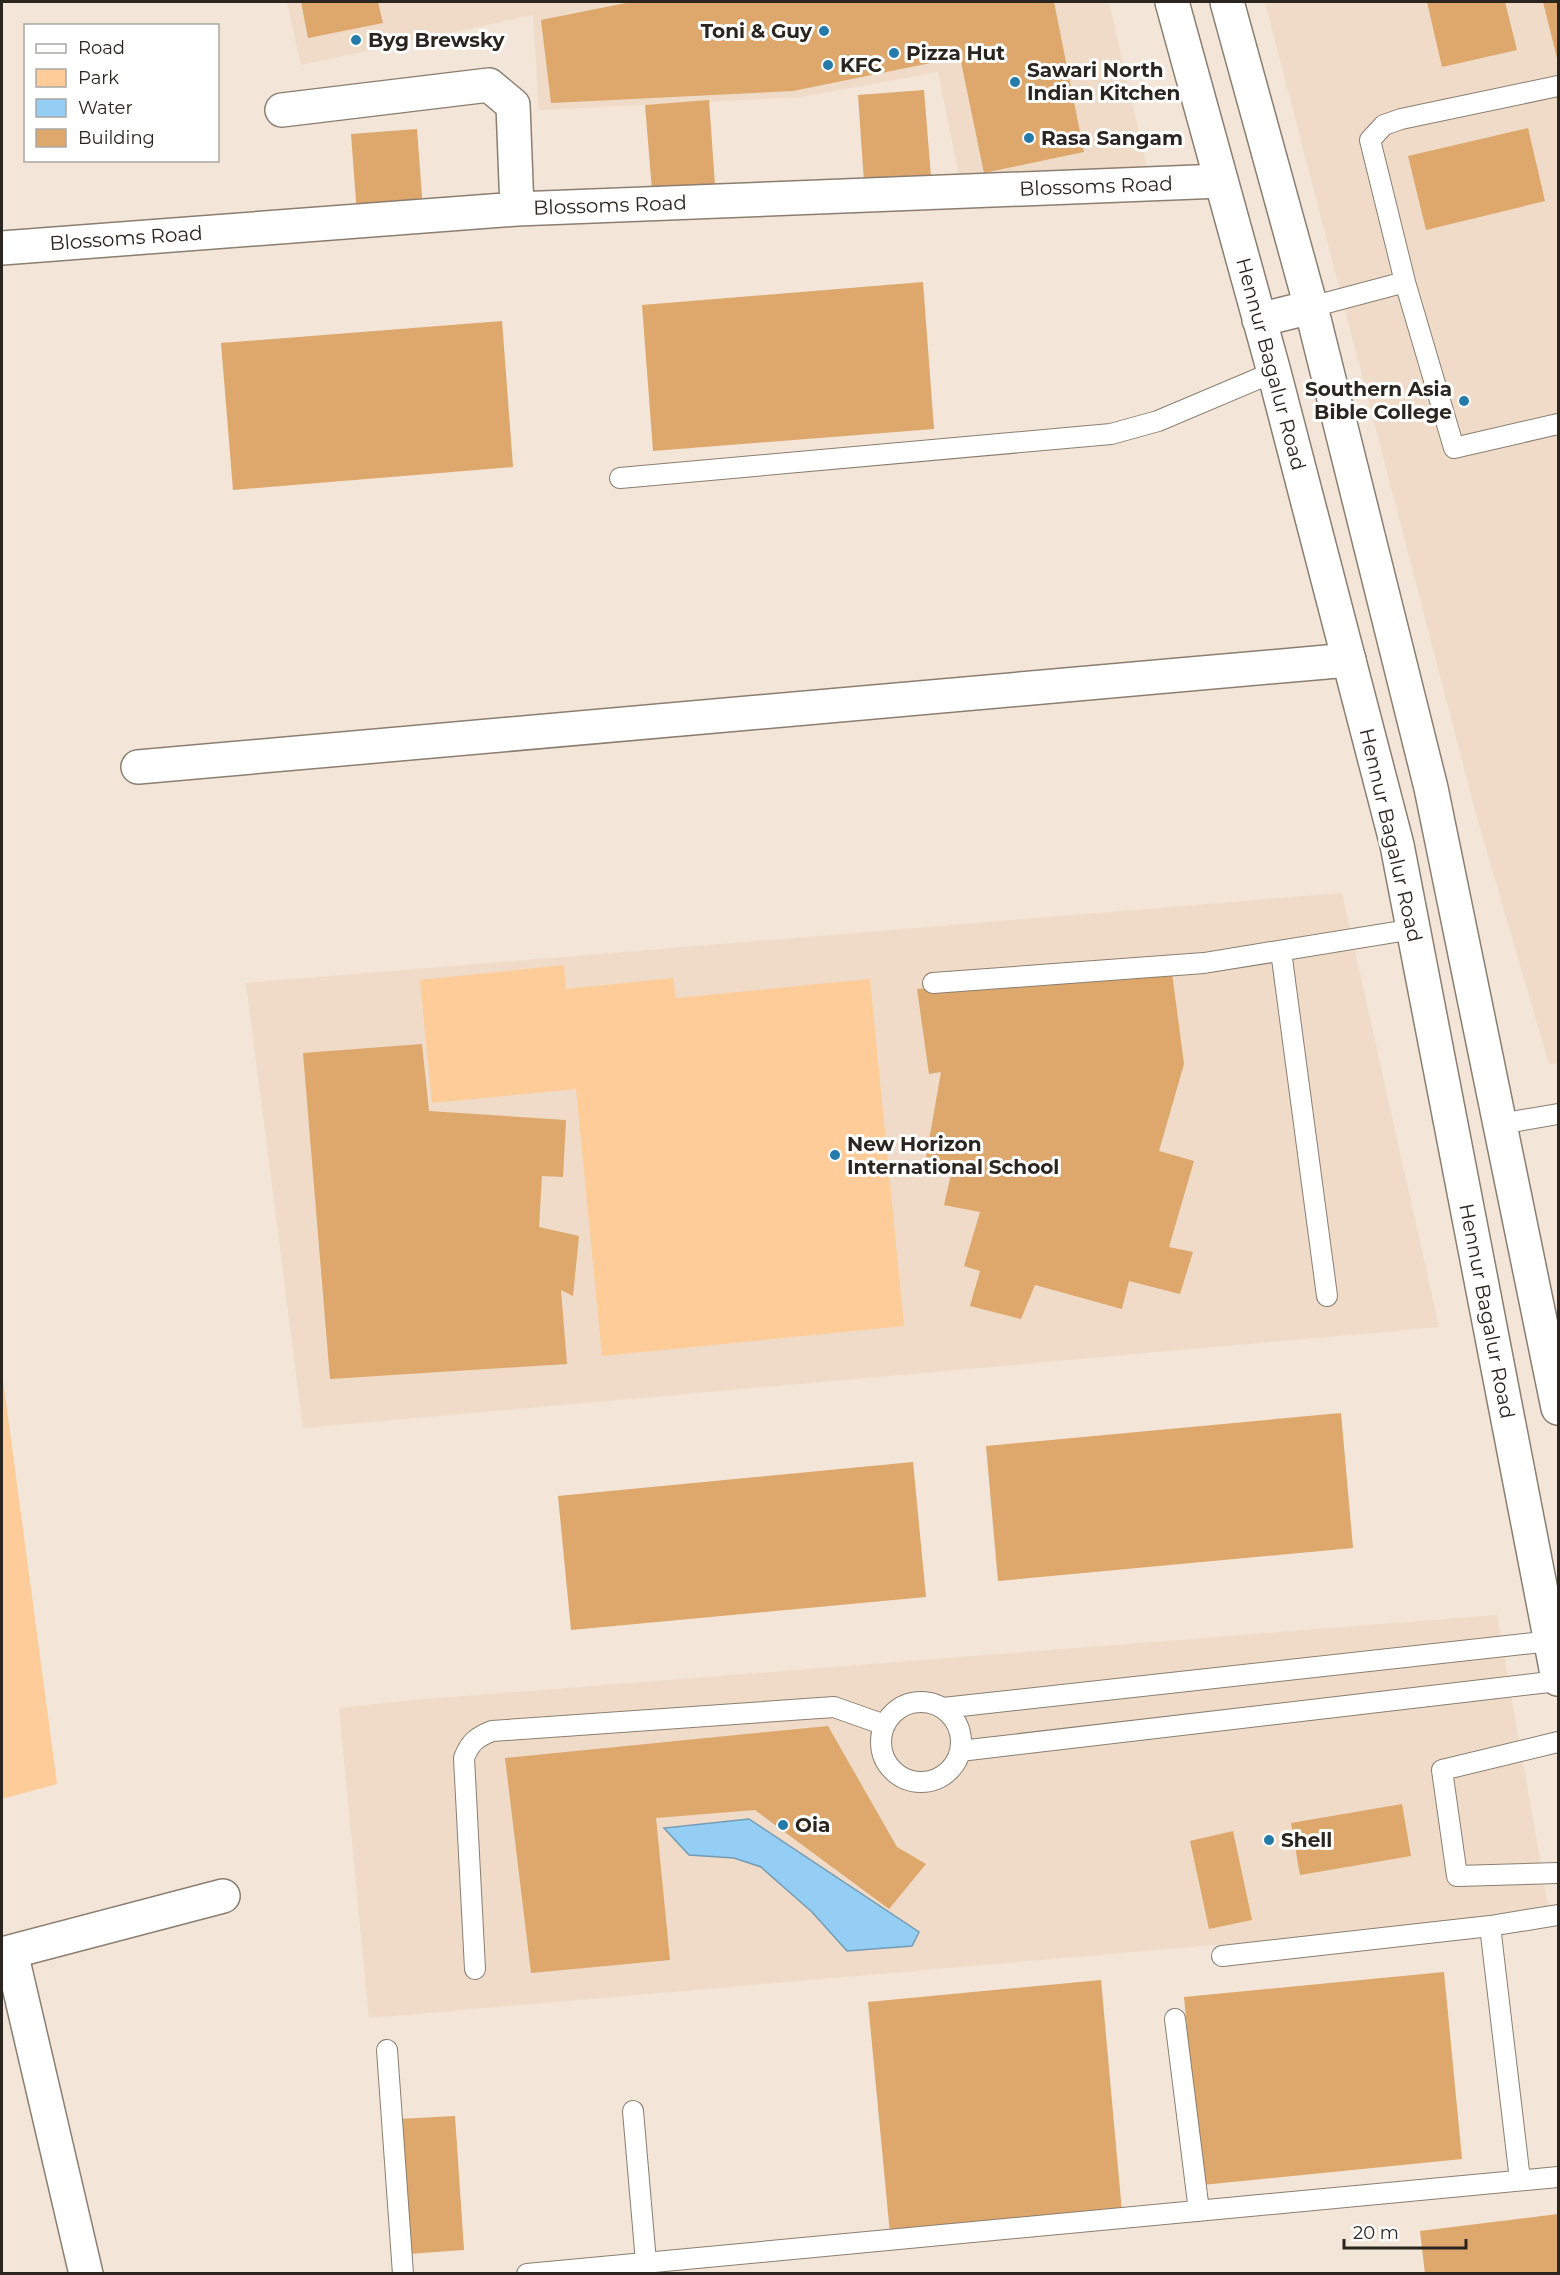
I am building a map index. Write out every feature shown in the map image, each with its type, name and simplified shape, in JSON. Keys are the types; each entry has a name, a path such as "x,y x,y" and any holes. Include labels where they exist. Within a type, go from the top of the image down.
{"street":[{"name":"Hennur Bagalur Road","path":"1172,2 1274,372 1397,845 1558,1681"},
{"path":"1227,2 1311,307 1431,788 1558,1408"},
{"path":"282,110 489,86 513,105 517,209"},
{"name":"Blossoms Road","path":"2,248 517,209 1221,181"},
{"path":"1259,320 1311,307"},
{"path":"138,767 1349,660"},
{"path":"86,2274 6,1953 223,1896"}],"lane":[{"path":"1558,86 1401,119 1384,125 1370,140 1406,282 1454,448 1558,424"},
{"path":"1311,307 1406,282"},
{"path":"620,478 1111,434 1158,421 1274,372"},
{"path":"933,983 1204,963 1414,929"},
{"path":"1281,951 1327,1296"},
{"path":"1500,1124 1558,1114"},
{"path":"943,1708 1551,1641"},
{"path":"960,1751 1558,1681"},
{"path":"917,1702 931,1703 943,1708 952,1716 961,1739 960,1751 955,1763 947,1773 923,1782 910,1780 898,1774 888,1765 882,1752 881,1738 885,1725 892,1714 904,1706 917,1702"},
{"path":"475,1969 464,1758 469,1745 479,1737 492,1731 834,1707 885,1725"},
{"path":"1558,1742 1442,1770 1457,1876 1558,1873"},
{"path":"1222,1956 1490,1926 1558,1915"},
{"path":"1490,1926 1520,2181"},
{"path":"1176,2019 1199,2211"},
{"path":"387,2050 403,2274"},
{"path":"633,2110 646,2262"},
{"path":"527,2274 1558,2177"}],"shaded area":[{"path":"287,2 1109,2 1148,171 960,180 938,72 801,97 539,110 533,15 301,65"},
{"name":"Southern Asia Bible College","path":"1265,2 1558,2 1558,1063 1549,1064 1477,818"},
{"name":"New Horizon International School","path":"1342,893 1439,1327 303,1428 246,983"},
{"path":"1497,1615 1550,1916 369,2018 339,1708 402,1701"}],"green space":[{"path":"564,965 566,989 673,978 676,998 870,979 904,1326 602,1356 576,1089 432,1103 420,980"},
{"path":"2,1372 57,1784 2,1799"}],"water":[{"path":"749,1819 919,1932 912,1946 847,1951 812,1912 761,1867 734,1858 689,1855 664,1828"}],"building":[{"path":"301,2 378,2 383,23 308,38"},
{"path":"631,2 1054,2 1084,152 984,173 960,57 793,91 551,103 541,20"},
{"path":"1427,2 1505,2 1517,50 1442,67"},
{"path":"1543,2 1558,2 1558,62"},
{"path":"924,90 931,177 864,182 858,95"},
{"path":"709,100 715,185 652,190 645,105"},
{"path":"1528,128 1545,201 1426,230 1408,156"},
{"path":"417,129 423,210 357,215 351,134"},
{"path":"923,282 934,429 653,451 642,305"},
{"path":"502,321 513,467 233,490 221,343"},
{"path":"1172,973 1184,1064 1159,1151 1194,1161 1169,1247 1193,1252 1180,1294 1129,1281 1122,1309 1035,1285 1021,1319 970,1306 980,1271 964,1266 980,1212 944,1205 952,1170 925,1163 941,1072 929,1074 917,989"},
{"path":"422,1044 429,1111 566,1120 563,1177 542,1176 539,1227 579,1236 573,1296 561,1290 567,1364 330,1379 303,1053"},
{"path":"1341,1413 1353,1548 998,1581 986,1446"},
{"path":"913,1462 926,1597 571,1630 558,1496"},
{"path":"828,1726 897,1847 926,1864 889,1909 755,1810 656,1818 670,1960 531,1973 505,1758"},
{"path":"1402,1804 1411,1856 1300,1875 1291,1823"},
{"path":"1233,1831 1252,1920 1209,1929 1190,1841"},
{"path":"1444,1972 1462,2159 1202,2185 1184,1997"},
{"path":"1101,1980 1122,2212 890,2234 868,2002"},
{"path":"455,2116 464,2250 408,2254 399,2119"},
{"path":"1558,2214 1558,2274 1425,2274 1420,2231"}],"place":[{"name":"Toni & Guy","path":"824,31"},
{"name":"Byg Brewsky","path":"356,40"},
{"name":"Pizza Hut","path":"894,53"},
{"name":"KFC","path":"828,65"},
{"name":"Sawari North Indian Kitchen","path":"1015,82"},
{"name":"Rasa Sangam","path":"1029,138"},
{"name":"Southern Asia Bible College","path":"1464,401"},
{"name":"New Horizon International School","path":"835,1155"},
{"name":"Oia","path":"783,1825"},
{"name":"Shell","path":"1269,1840"}]}
